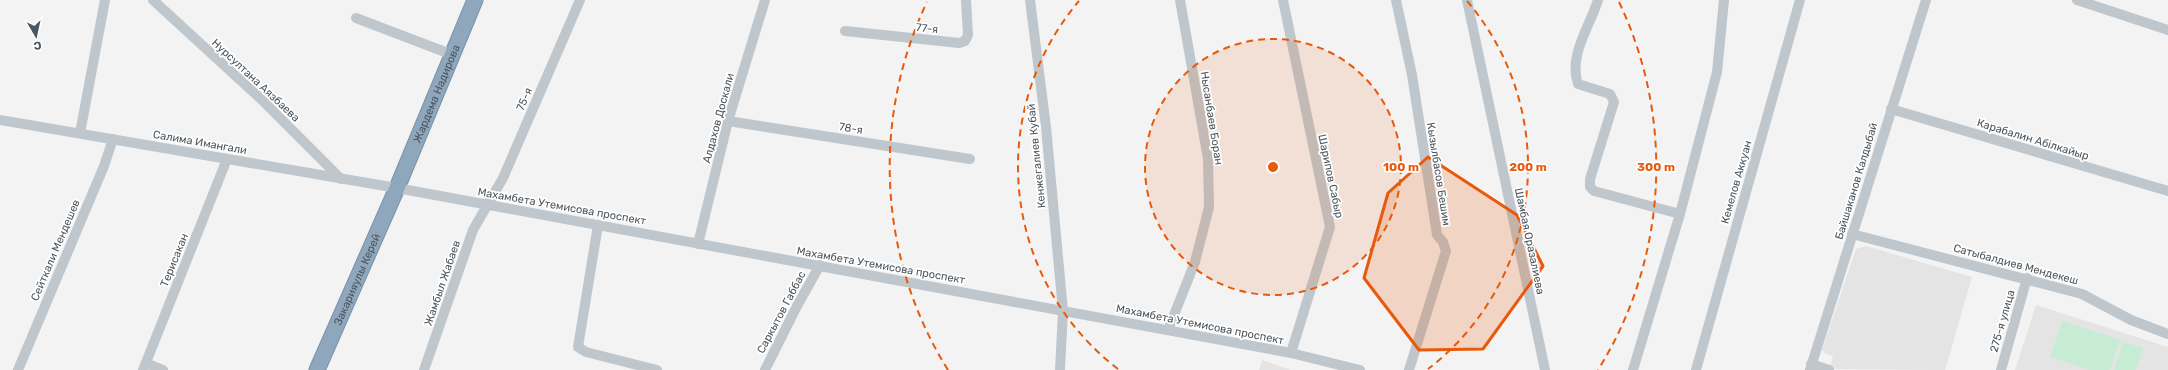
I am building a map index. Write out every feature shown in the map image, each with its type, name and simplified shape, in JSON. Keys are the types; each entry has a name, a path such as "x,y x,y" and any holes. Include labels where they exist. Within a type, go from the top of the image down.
{"highway":[{"name":"Жардема Надирова","path":"397,188 475,0"},
{"name":"Закарияулы Керей","path":"317,370 397,188"}],"street":[{"path":"80,133 105,0"},
{"name":"Нурсултана Аязбаева","path":"153,0 261,99 341,179"},
{"name":"75-я","path":"487,205 502,178 580,0"},
{"name":"Алдахов Доскали","path":"698,244 728,121 765,0"},
{"name":"77-я","path":"845,31 959,43 965,41 968,35 966,0"},
{"name":"Кенжегалиев Кубай","path":"1030,0 1046,127 1063,311 1060,370"},
{"name":"Нысанбаев Боран","path":"1168,330 1195,262 1209,207 1208,158 1180,0"},
{"name":"Шарипов Сабыр","path":"1283,0 1330,227 1290,353"},
{"name":"Кызылбасов Бешим","path":"1396,0 1412,75 1437,235 1443,242 1446,252 1409,370"},
{"name":"Шамбая Оразалиева","path":"1467,0 1545,370"},
{"path":"1598,0 1576,59 1576,78 1578,84 1610,94 1614,102 1590,179 1590,187 1594,191 1680,214"},
{"path":"1633,370 1680,214 1717,72 1724,0"},
{"name":"Кемелов Аккуан","path":"1696,370 1800,0"},
{"name":"Байшаканов Калдыбай","path":"1811,367 1926,0"},
{"path":"2077,0 2168,30"},
{"path":"356,18 453,55"},
{"name":"Карабалин Абілкайыр","path":"1891,109 2168,191"},
{"name":"Салима Имангали","path":"0,120 397,188"},
{"name":"78-я","path":"728,121 970,159"},
{"name":"Сейткали Мендешев","path":"18,370 104,166 113,139"},
{"name":"Терисакан","path":"145,366 227,159"},
{"name":"Махамбета Утемисова проспект","path":"397,188 1290,353 1360,370"},
{"name":"Жамбыл Жабаев","path":"424,370 473,230 487,205"},
{"path":"598,225 578,347 586,352 657,370"},
{"name":"Сатыбалдиев Мендекеш","path":"1852,234 2027,278 2082,294 2131,320 2168,334"},
{"name":"Саркытов Габбас","path":"765,370 797,306 820,265"},
{"name":"275-я улица","path":"2001,370 2027,278"},
{"path":"145,366 163,370"},
{"path":"1811,367 1829,370"}],"highlighted area":[{"path":"1428,157 1517,215 1543,266 1483,349 1419,350 1364,278 1388,193"}],"shaded area":[{"path":"1866,246 1972,277 1945,370 1830,369 1833,356 1826,354 1822,350 1856,249"},
{"path":"2036,305 2168,347 2168,370 2015,370"},
{"path":"1262,360 1291,370 1259,370"}],"green space":[{"path":"2062,321 2120,340 2110,370 2089,370 2050,357"},
{"path":"2123,342 2143,348 2136,370 2114,370"}]}
